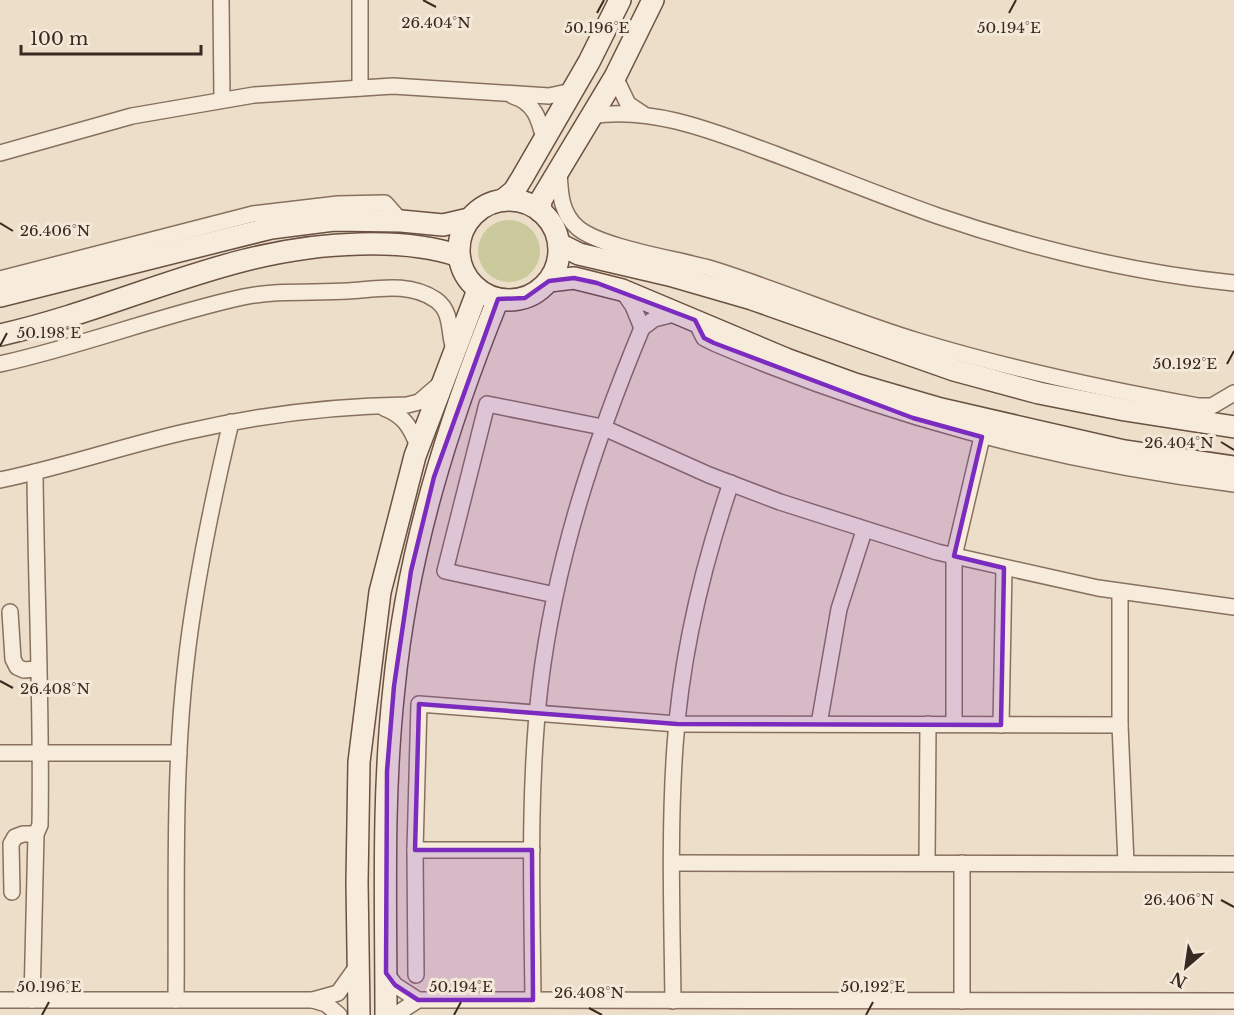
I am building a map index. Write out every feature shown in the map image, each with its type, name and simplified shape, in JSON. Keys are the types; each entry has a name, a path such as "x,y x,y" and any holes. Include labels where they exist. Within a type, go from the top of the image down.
{"main road":[{"path":"503,200 522,202 540,211 553,226 559,244 558,264 549,281 525,298 498,299 478,290 465,275 459,256 460,237 469,219 484,206 503,200 514,191 572,91 620,0"},
{"path":"540,211 541,200 615,77 653,0"},
{"path":"0,296 238,234 334,220 401,221 443,225 469,219"},
{"path":"0,335 86,312 212,267 274,252 373,243 436,248 459,256"},
{"path":"559,244 579,254 669,275 752,299 954,370 1039,393 1229,422"},
{"path":"549,281 574,278 622,290 815,370 941,408 1124,451 1234,467"},
{"path":"359,1015 357,819 362,718 380,592 418,446 478,290"},
{"path":"386,1015 387,771 394,686 411,571 434,477 461,390 498,299"}],"street":[{"path":"221,0 222,99"},
{"path":"360,0 360,88"},
{"path":"615,77 628,104 645,115"},
{"path":"0,153 132,116 222,99 393,86 549,96 572,91"},
{"path":"502,92 519,97 536,111"},
{"path":"536,95 536,111 544,139"},
{"path":"591,116 612,112 645,115 741,142 881,195 1011,238 1111,263 1234,283"},
{"path":"560,169 561,203 568,217 577,227 598,240 706,267 917,341 1031,374 1198,406 1212,405 1234,393"},
{"path":"0,279 253,214 297,208 385,203 401,221"},
{"path":"0,364 42,354 147,321 246,297 413,288 439,301 451,323 450,339 454,350"},
{"path":"622,290 638,315 642,328"},
{"path":"533,1000 532,850 538,713 555,595 567,540 602,427 642,328 654,319 688,316 704,338 766,365 862,401 982,437 1140,471 1234,484"},
{"path":"0,480 183,432 231,422 311,410 407,405 419,402 441,383"},
{"path":"555,595 445,571 487,404 602,427 731,483 864,531 954,556 1120,592 1234,607"},
{"path":"379,405 400,414 407,422 418,446"},
{"path":"176,1000 179,753 186,664 209,517 231,422"},
{"path":"954,724 954,556 982,437"},
{"path":"33,1000 33,892 36,834 40,825 41,753 37,669 35,472"},
{"path":"673,1001 672,863 677,724 687,648 703,574 731,483"},
{"path":"819,724 839,609 864,531"},
{"path":"1001,724 1004,568"},
{"path":"1120,592 1120,725 1126,863"},
{"path":"36,612 5,612 13,658 17,667 37,669"},
{"path":"416,975 415,850 419,704 677,724 1120,725"},
{"path":"927,863 928,724"},
{"path":"0,753 179,753"},
{"path":"33,892 6,892 11,844 15,837 23,834 36,834"},
{"path":"415,850 532,850"},
{"path":"672,863 1234,864"},
{"path":"962,863 962,1001"},
{"path":"0,1000 313,1000 338,993 358,965"},
{"path":"386,973 395,985 418,1000 962,1001 1200,1008 1234,1001"},
{"path":"313,1000 326,1004 339,1015"},
{"path":"395,1015 418,1000"}],"highlighted area":[{"path":"574,278 597,283 695,320 704,338 714,343 913,418 982,437 954,556 1004,568 1001,725 677,724 419,704 415,850 532,850 533,1000 418,1000 395,985 386,973 387,771 394,686 411,571 434,477 498,299 525,298 549,281"}],"green space":[{"path":"509,220 531,229 540,251 531,273 509,282 487,273 478,251 487,229"}]}
